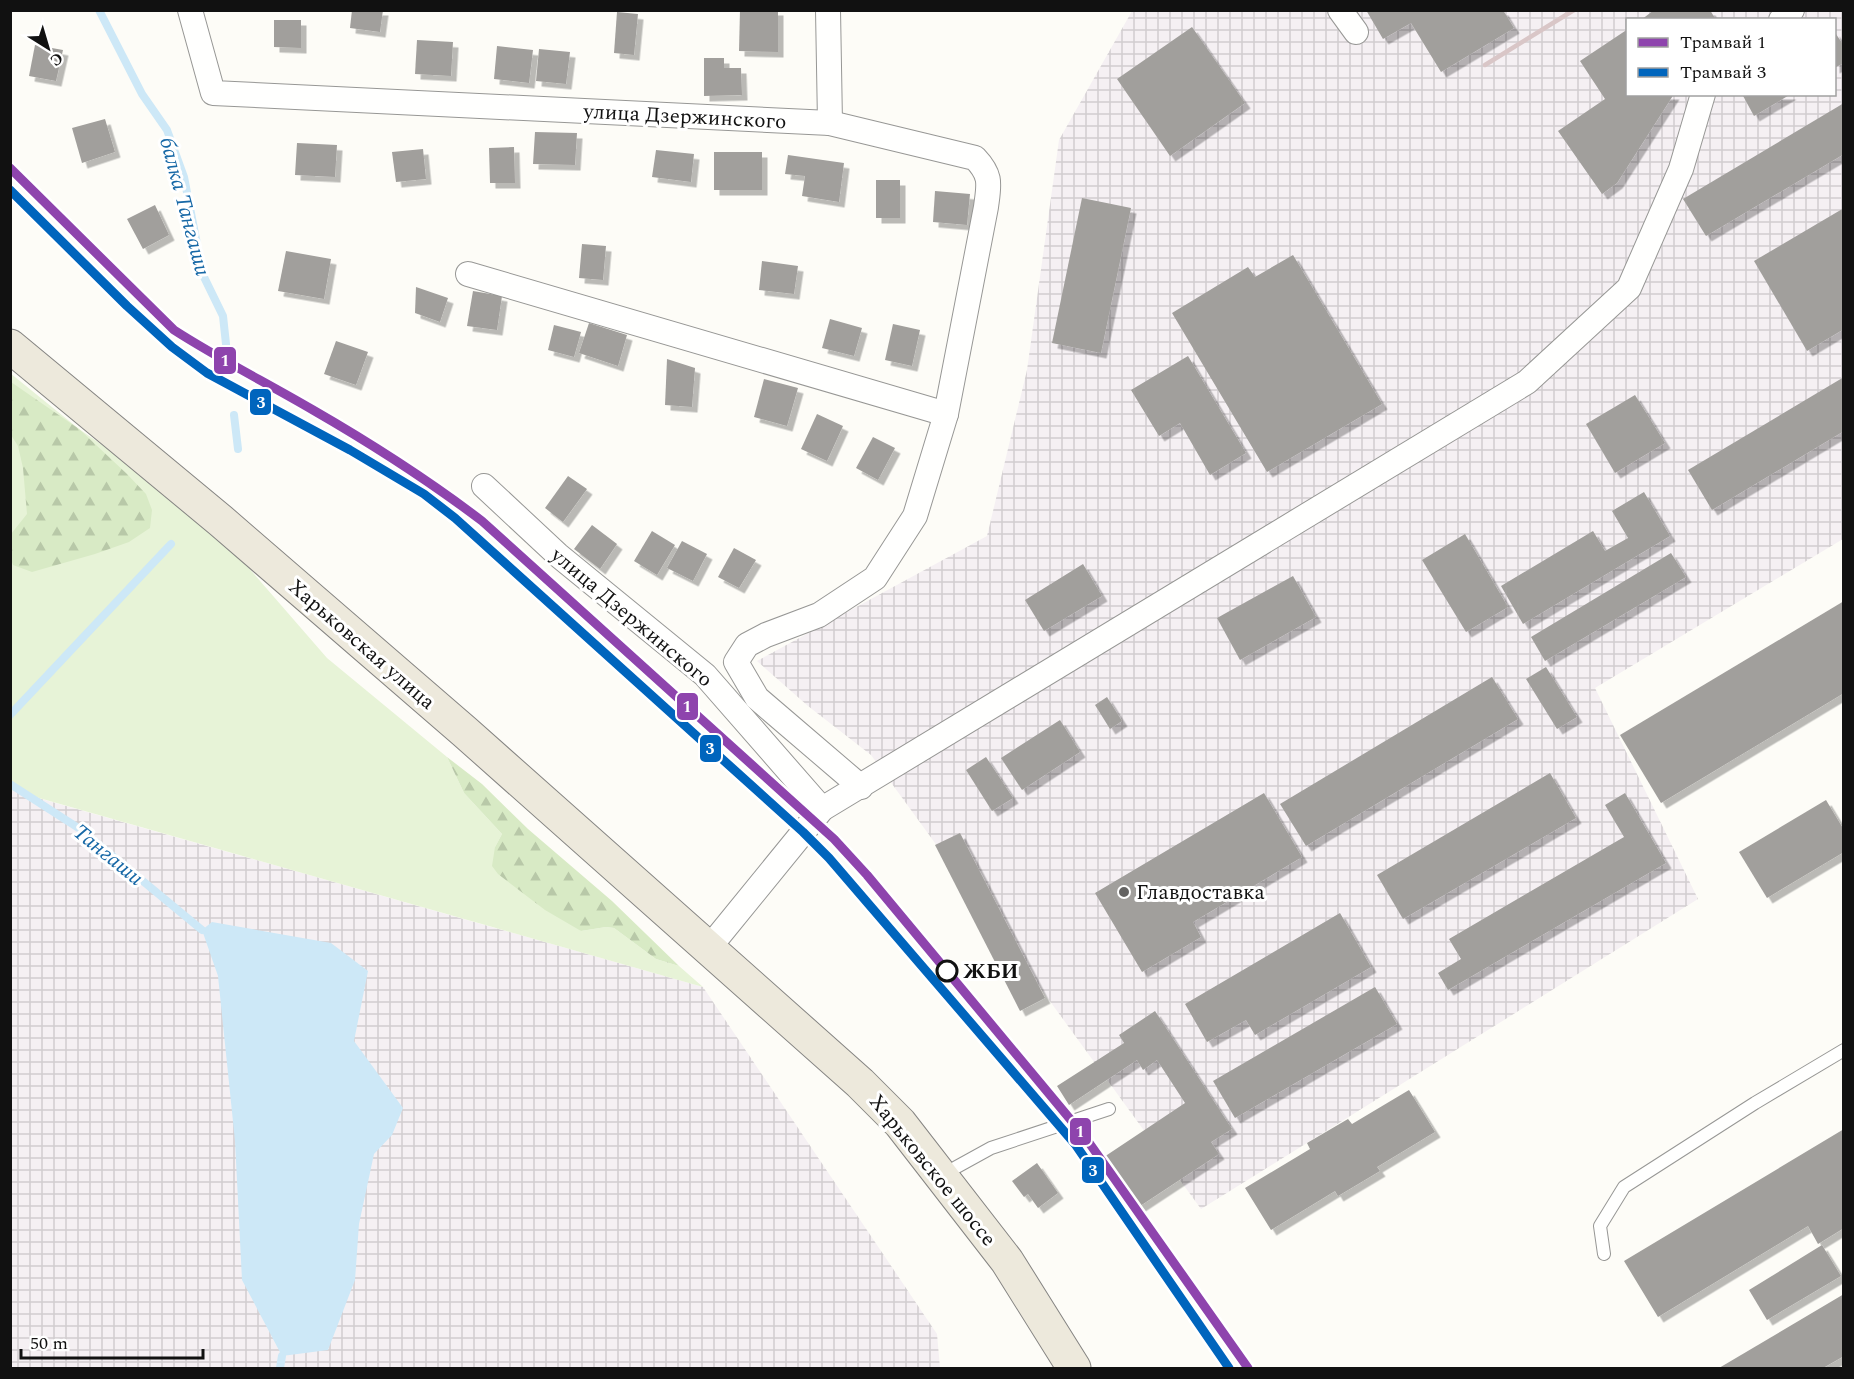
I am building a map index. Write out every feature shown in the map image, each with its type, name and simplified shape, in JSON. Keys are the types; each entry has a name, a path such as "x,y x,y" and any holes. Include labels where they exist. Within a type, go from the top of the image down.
{"main road":[{"name":"Харьковская улица","path":"10,345 221,521 465,732 708,949"},
{"name":"Харьковское шоссе","path":"708,949 796,1024 900,1123 1007,1261 1074,1368"}],"street":[{"name":"улица Дзержинского","path":"190,10 213,93 830,123 975,158 987,170 986,207 946,414 915,516 875,578 819,615 766,635 747,645 736,662 757,698 861,787"},
{"path":"828,10 830,123"},
{"path":"1340,10 1356,32"},
{"path":"708,949 822,809 1527,382 1629,288 1681,169 1702,96"},
{"path":"468,274 946,414"},
{"name":"улица Дзержинского","path":"484,486 558,555 705,675 822,809"}],"lane":[{"path":"1604,1254 1600,1226 1624,1187 1755,1103 1844,1050"},
{"path":"941,1175 992,1148 1109,1109"}],"shaded area":[{"path":"1132,11 1843,11 1843,539 1595,688 1698,899 1201,1209 871,755 808,706 757,661 987,536 1027,370 1059,140"},
{"path":"10,790 703,987 937,1334 940,1368 11,1368"}],"green space":[{"path":"10,373 79,429 127,462 165,497 202,523 241,559 327,658 447,757 464,793 502,834 495,847 581,931 614,928 656,959 679,966 703,987 11,790"},
{"path":"11,382 79,429 127,474 146,494 152,510 150,528 129,542 32,572 13,565 11,534 27,514 23,468 18,446 11,435"},
{"path":"447,757 482,784 528,829 612,901 679,966 656,959 614,928 581,931 545,910 498,874 492,866 495,847 502,834 464,793"}],"water":[{"path":"212,922 331,943 368,971 354,1041 403,1108 392,1135 374,1154 359,1224 355,1280 328,1350 282,1356 242,1280 235,1141 218,976 202,930"}],"building":[{"path":"352,10 383,10 380,32 350,28"},
{"path":"740,10 778,10 778,52 739,51"},
{"path":"1366,10 1503,10 1514,28 1441,72 1411,23 1383,39"},
{"path":"1654,10 1710,10 1715,18 1644,18"},
{"path":"617,12 638,14 634,55 614,53"},
{"path":"274,20 301,20 301,48 274,47"},
{"path":"1192,27 1245,103 1170,156 1117,79"},
{"path":"1626,30 1626,96 1673,96 1617,183 1602,194 1558,131 1605,99 1580,61"},
{"path":"1836,34 1844,46 1844,63 1836,67"},
{"path":"417,40 453,42 451,76 415,74"},
{"path":"35,45 63,50 56,81 29,76"},
{"path":"497,46 533,50 529,83 494,79"},
{"path":"539,49 570,52 566,84 536,81"},
{"path":"704,58 724,58 724,68 741,68 742,95 704,96"},
{"path":"1743,96 1788,96 1754,116"},
{"path":"1844,103 1844,154 1706,236 1683,199"},
{"path":"105,119 115,152 82,163 72,128"},
{"path":"535,132 577,133 575,165 533,164"},
{"path":"297,143 337,145 335,177 295,175"},
{"path":"514,147 515,183 490,183 489,148"},
{"path":"423,149 426,179 396,182 392,152"},
{"path":"656,150 694,154 691,182 652,177"},
{"path":"714,152 762,152 762,190 714,190"},
{"path":"788,155 844,163 839,202 802,196 805,176 785,174"},
{"path":"876,180 900,180 900,218 876,218"},
{"path":"935,191 970,194 967,225 933,222"},
{"path":"1082,198 1131,208 1101,353 1052,343"},
{"path":"155,205 169,235 143,249 127,219"},
{"path":"1844,208 1844,329 1807,351 1754,261"},
{"path":"582,244 606,246 603,280 579,278"},
{"path":"286,251 331,259 324,299 278,291"},
{"path":"1293,255 1382,404 1267,472 1172,313 1248,267 1255,277"},
{"path":"762,261 798,266 794,294 759,290"},
{"path":"416,287 448,298 440,322 415,313"},
{"path":"473,291 502,296 497,330 467,326"},
{"path":"830,319 862,328 854,356 822,348"},
{"path":"589,323 627,335 618,366 579,353"},
{"path":"893,324 920,330 912,366 885,360"},
{"path":"554,325 581,332 574,357 548,350"},
{"path":"336,341 368,352 356,385 324,374"},
{"path":"1188,356 1246,453 1210,475 1180,423 1159,436 1131,390"},
{"path":"667,359 695,368 692,407 665,405"},
{"path":"1844,377 1844,431 1712,510 1688,470"},
{"path":"764,379 798,388 787,426 754,417"},
{"path":"1635,395 1665,443 1615,473 1586,424"},
{"path":"817,414 843,426 827,461 801,449"},
{"path":"873,437 895,448 878,480 856,468"},
{"path":"568,476 587,489 563,522 545,508"},
{"path":"1644,492 1670,536 1523,624 1501,586 1593,531 1605,551 1628,538 1612,511"},
{"path":"592,525 617,544 600,569 574,549"},
{"path":"652,531 675,545 657,575 634,561"},
{"path":"1465,534 1508,607 1466,632 1422,560"},
{"path":"682,541 707,554 693,581 667,568"},
{"path":"734,548 756,560 739,588 718,577"},
{"path":"1671,553 1686,577 1545,661 1531,637"},
{"path":"1083,564 1102,596 1044,631 1025,600"},
{"path":"1293,576 1316,617 1240,660 1217,618"},
{"path":"1844,601 1844,693 1661,803 1620,735"},
{"path":"1546,667 1577,717 1557,729 1526,679"},
{"path":"1492,677 1518,719 1306,846 1280,804"},
{"path":"1107,697 1122,721 1110,729 1095,705"},
{"path":"1060,720 1080,752 1022,790 1001,758"},
{"path":"986,757 1013,798 992,811 966,770"},
{"path":"1550,773 1576,818 1403,919 1377,875"},
{"path":"1264,793 1302,857 1193,922 1201,937 1142,972 1095,893"},
{"path":"1625,793 1666,863 1448,990 1438,973 1461,959 1449,939 1624,837 1605,805"},
{"path":"1826,800 1844,830 1844,852 1767,898 1739,852"},
{"path":"960,833 1045,998 1020,1011 935,845"},
{"path":"1340,913 1371,967 1255,1035 1246,1020 1207,1042 1185,1004"},
{"path":"1375,987 1397,1024 1235,1118 1213,1081"},
{"path":"1155,1011 1232,1129 1211,1142 1219,1154 1137,1208 1104,1157 1185,1103 1157,1060 1143,1070 1137,1060 1069,1105 1057,1086 1124,1043 1119,1035"},
{"path":"1409,1090 1435,1132 1377,1167 1380,1171 1338,1196 1335,1191 1271,1230 1245,1188 1310,1149 1307,1143 1348,1119 1352,1124"},
{"path":"1844,1129 1844,1228 1818,1244 1808,1226 1658,1317 1624,1261"},
{"path":"1037,1163 1058,1193 1038,1208 1028,1194 1024,1197 1012,1181"},
{"path":"1822,1245 1841,1276 1767,1320 1749,1290"},
{"path":"1844,1294 1844,1356 1823,1368 1719,1368"}],"waterway":[{"name":"балка Тангаши","path":"99,10 142,94 167,130 184,177 203,275 223,316 226,344"},
{"name":"балка Тангаши","path":"234,415 238,449"},
{"name":"Тангаши","path":"10,715 171,544"},
{"name":"Тангаши","path":"10,784 80,829 202,930"},
{"name":"Тангаши","path":"280,1368 282,1356"}],"railway":[{"path":"1485,65 1574,10"}],"tram line":[{"name":"1","path":"10,168 174,330 357,436 482,521 834,839 867,875 1085,1137 1248,1368"},
{"name":"3","path":"10,190 127,306 172,347 207,373 350,450 424,494 455,518 803,832 829,858 1075,1144 1229,1368"}],"place":[{"name":"Главдоставка","path":"1124,892"},
{"name":"ЖБИ","path":"947,971"}]}
